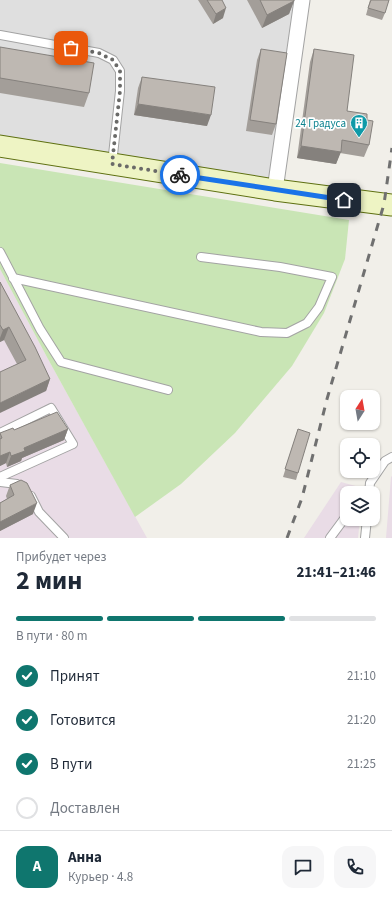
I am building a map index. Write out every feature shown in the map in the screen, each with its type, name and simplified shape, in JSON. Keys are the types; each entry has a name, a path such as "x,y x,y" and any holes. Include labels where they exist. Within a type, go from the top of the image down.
{"street":[{"path":"275,190 302,0"},
{"path":"0,146 275,190 392,206"}],"lane":[{"path":"0,35 99,53 113,60 120,71 120,91 112,164"},
{"path":"0,252 40,329 61,362 168,390"},
{"path":"13,278 261,332 286,333 308,323 319,307 332,277 280,267 201,257"},
{"path":"0,433 51,408 73,444 0,477"},
{"path":"368,486 385,461 392,457"},
{"path":"0,482 17,484 28,490 39,512 64,538"},
{"path":"330,538 340,524"},
{"path":"365,538 366,526"}],"shaded area":[{"path":"0,0 296,0 271,180 0,138"},
{"path":"0,269 48,359 147,538 0,538"},
{"path":"392,476 392,538 386,538 391,477"},
{"path":"341,482 356,486 340,486 340,526 359,526 358,538 304,538"}],"green space":[{"path":"0,163 349,220 345,259 324,313 292,366 235,433 181,484 135,517 0,269"}],"building":[{"path":"207,0 222,0 226,8 216,14"},
{"path":"260,0 294,0 294,1 267,15"},
{"path":"371,0 389,0 385,13 368,8"},
{"path":"0,47 94,63 89,93 0,78"},
{"path":"261,49 287,53 276,124 250,120"},
{"path":"314,49 354,55 347,111 367,114 367,120 373,121 369,145 342,140 341,152 301,146"},
{"path":"142,77 215,87 211,115 138,104"},
{"path":"0,282 35,347 50,379 0,403 0,372 26,360 9,327 3,330 0,325"},
{"path":"57,412 68,429 24,448 25,451 11,456 10,452 0,456 0,439 2,438 0,433 13,428 14,430"},
{"path":"298,429 310,433 298,473 285,469"},
{"path":"21,480 27,483 37,503 0,522 0,503 14,495 10,485"}],"railway":[{"path":"287,538 302,498 327,399 384,204 392,148"}],"way so far":[{"path":"71,48 99,53 113,60 120,71 120,91 112,164 180,175"}],"place":[{"name":"24 Градуса","path":"359,138"}],"route":[{"path":"180,175 344,200"}]}
